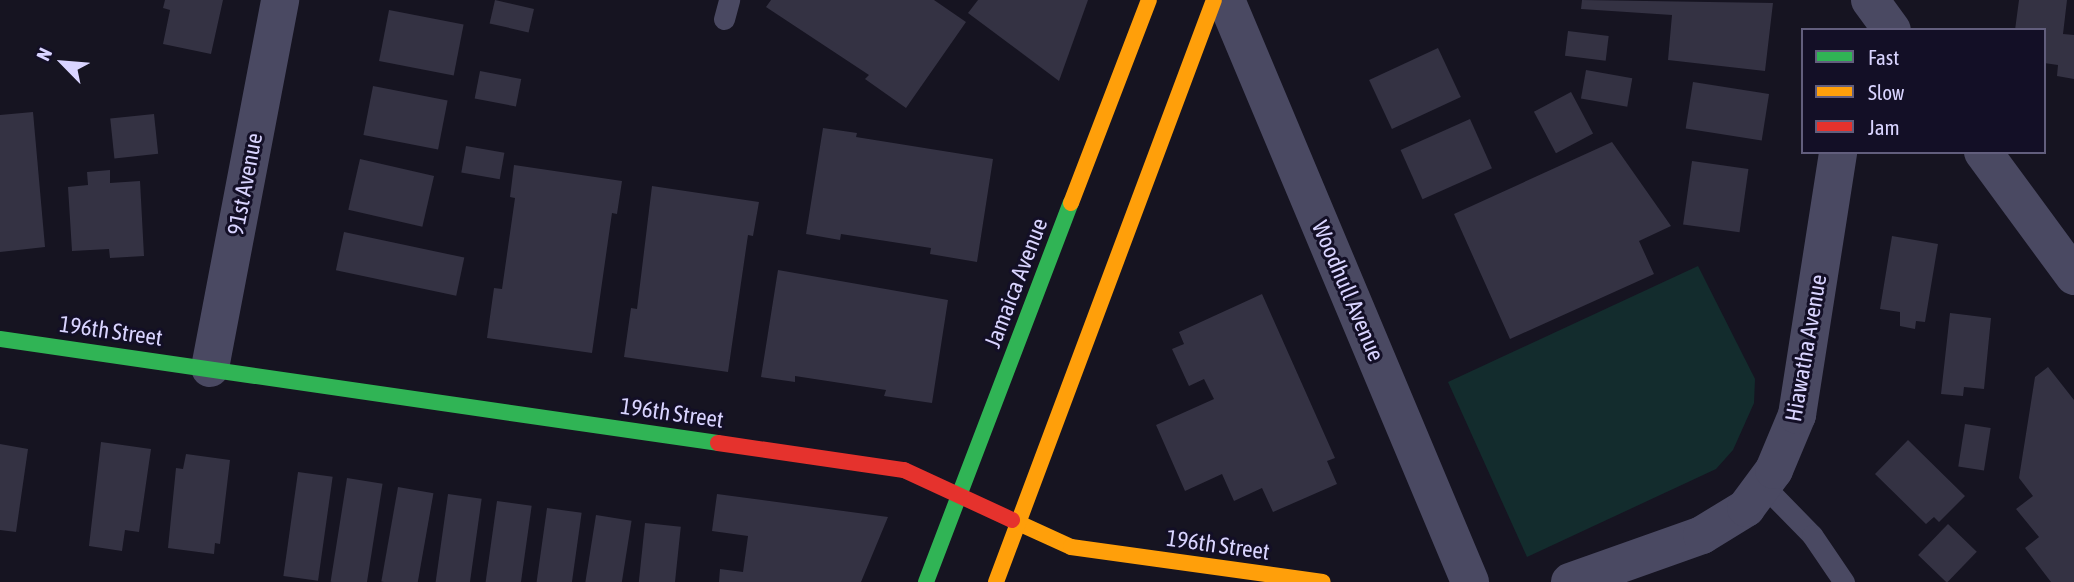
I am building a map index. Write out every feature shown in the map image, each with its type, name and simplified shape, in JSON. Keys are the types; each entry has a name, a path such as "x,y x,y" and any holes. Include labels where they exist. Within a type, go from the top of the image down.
{"street":[{"name":"91st Avenue","path":"210,368 280,0"},
{"name":"Jamaica Avenue","path":"926,582 1149,0"},
{"path":"996,582 1214,0"},
{"name":"Woodhull Avenue","path":"1226,0 1470,582"},
{"path":"1857,28 1862,0"},
{"path":"1870,0 1891,28"},
{"name":"Hiawatha Avenue","path":"1570,582 1702,535 1746,508 1763,485 1797,415 1838,154"},
{"path":"1984,154 2074,276"},
{"name":"196th Street","path":"0,339 904,470 1071,547 1323,582"}],"lane":[{"path":"1763,485 1812,535 1844,582"}],"green space":[{"path":"1698,266 1755,379 1754,403 1733,450 1716,469 1527,557 1448,382"}],"building":[{"path":"165,0 223,0 211,54 163,44 170,10 163,8"},
{"path":"495,0 534,9 529,32 490,23"},
{"path":"771,0 934,0 966,22 906,108 865,79 869,75 766,7"},
{"path":"978,0 1088,0 1059,81 968,13"},
{"path":"1582,0 1773,3 1765,71 1668,60 1672,15 1581,9"},
{"path":"2019,0 2067,0 2063,34 2074,35 2074,79 2057,76 2058,65 2046,63 2046,28 2015,28"},
{"path":"389,10 464,25 454,76 379,61"},
{"path":"1568,31 1609,36 1606,61 1565,56"},
{"path":"1438,48 1461,97 1392,129 1369,80"},
{"path":"1586,70 1632,78 1627,107 1581,99"},
{"path":"480,71 521,79 516,106 475,98"},
{"path":"1693,82 1769,94 1762,140 1686,128"},
{"path":"373,86 448,101 438,150 363,135"},
{"path":"1571,92 1593,133 1556,153 1534,112"},
{"path":"33,112 45,247 0,252 0,115"},
{"path":"154,114 158,154 114,158 110,119"},
{"path":"1470,119 1492,168 1423,199 1401,150"},
{"path":"823,128 857,133 856,137 993,159 977,262 930,254 931,248 841,234 840,240 806,234"},
{"path":"1612,142 1671,226 1639,241 1654,274 1510,339 1454,214"},
{"path":"466,146 504,153 500,179 461,173"},
{"path":"360,159 434,176 422,227 348,210"},
{"path":"1692,161 1748,169 1740,232 1683,224"},
{"path":"514,165 622,181 617,214 612,213 592,353 487,338 494,288 502,289 515,198 510,197"},
{"path":"110,170 110,183 140,181 144,256 110,258 109,249 72,251 68,187 88,185 87,172"},
{"path":"652,186 759,202 753,236 748,235 728,372 624,357 631,308 637,309"},
{"path":"344,232 464,258 456,296 336,270"},
{"path":"1892,236 1938,244 1925,322 1916,321 1915,329 1900,326 1900,312 1880,309"},
{"path":"778,270 948,300 932,403 884,396 886,390 795,376 795,382 761,377"},
{"path":"1262,294 1335,458 1327,461 1337,484 1273,512 1262,488 1234,501 1222,474 1185,491 1156,425 1214,399 1204,379 1189,386 1172,349 1184,344 1179,332"},
{"path":"1950,313 1991,318 1984,389 1964,387 1963,396 1941,394"},
{"path":"2048,367 2074,400 2074,582 2051,582 2025,548 2039,537 2016,509 2033,496 2019,478 2035,377"},
{"path":"1965,424 1991,428 1984,471 1958,466"},
{"path":"1908,440 1965,496 1939,522 1934,517 1926,524 1875,474"},
{"path":"101,442 151,449 139,532 125,530 122,551 89,546"},
{"path":"0,444 28,449 16,532 0,530"},
{"path":"186,454 230,460 220,544 215,543 214,554 168,548 176,468 183,469"},
{"path":"298,472 333,477 318,581 283,576"},
{"path":"347,478 383,484 367,582 331,582"},
{"path":"398,487 433,493 418,582 381,582"},
{"path":"448,494 482,499 470,582 436,582"},
{"path":"717,494 888,517 861,582 719,582 720,569 743,572 748,536 712,531"},
{"path":"497,501 532,506 521,582 486,582"},
{"path":"547,508 582,513 572,582 537,582"},
{"path":"596,515 632,521 622,582 585,582"},
{"path":"645,523 681,527 675,582 639,582"},
{"path":"1948,524 1977,552 1948,582 1918,555"}],"traffic: fast":[{"path":"926,582 1071,203"},
{"path":"0,339 718,443"}],"traffic: slow":[{"path":"1071,203 1149,0"},
{"path":"996,582 1214,0"},
{"path":"1012,520 1071,547 1323,582"}],"traffic: jam":[{"path":"718,443 904,470 1012,520"}]}
